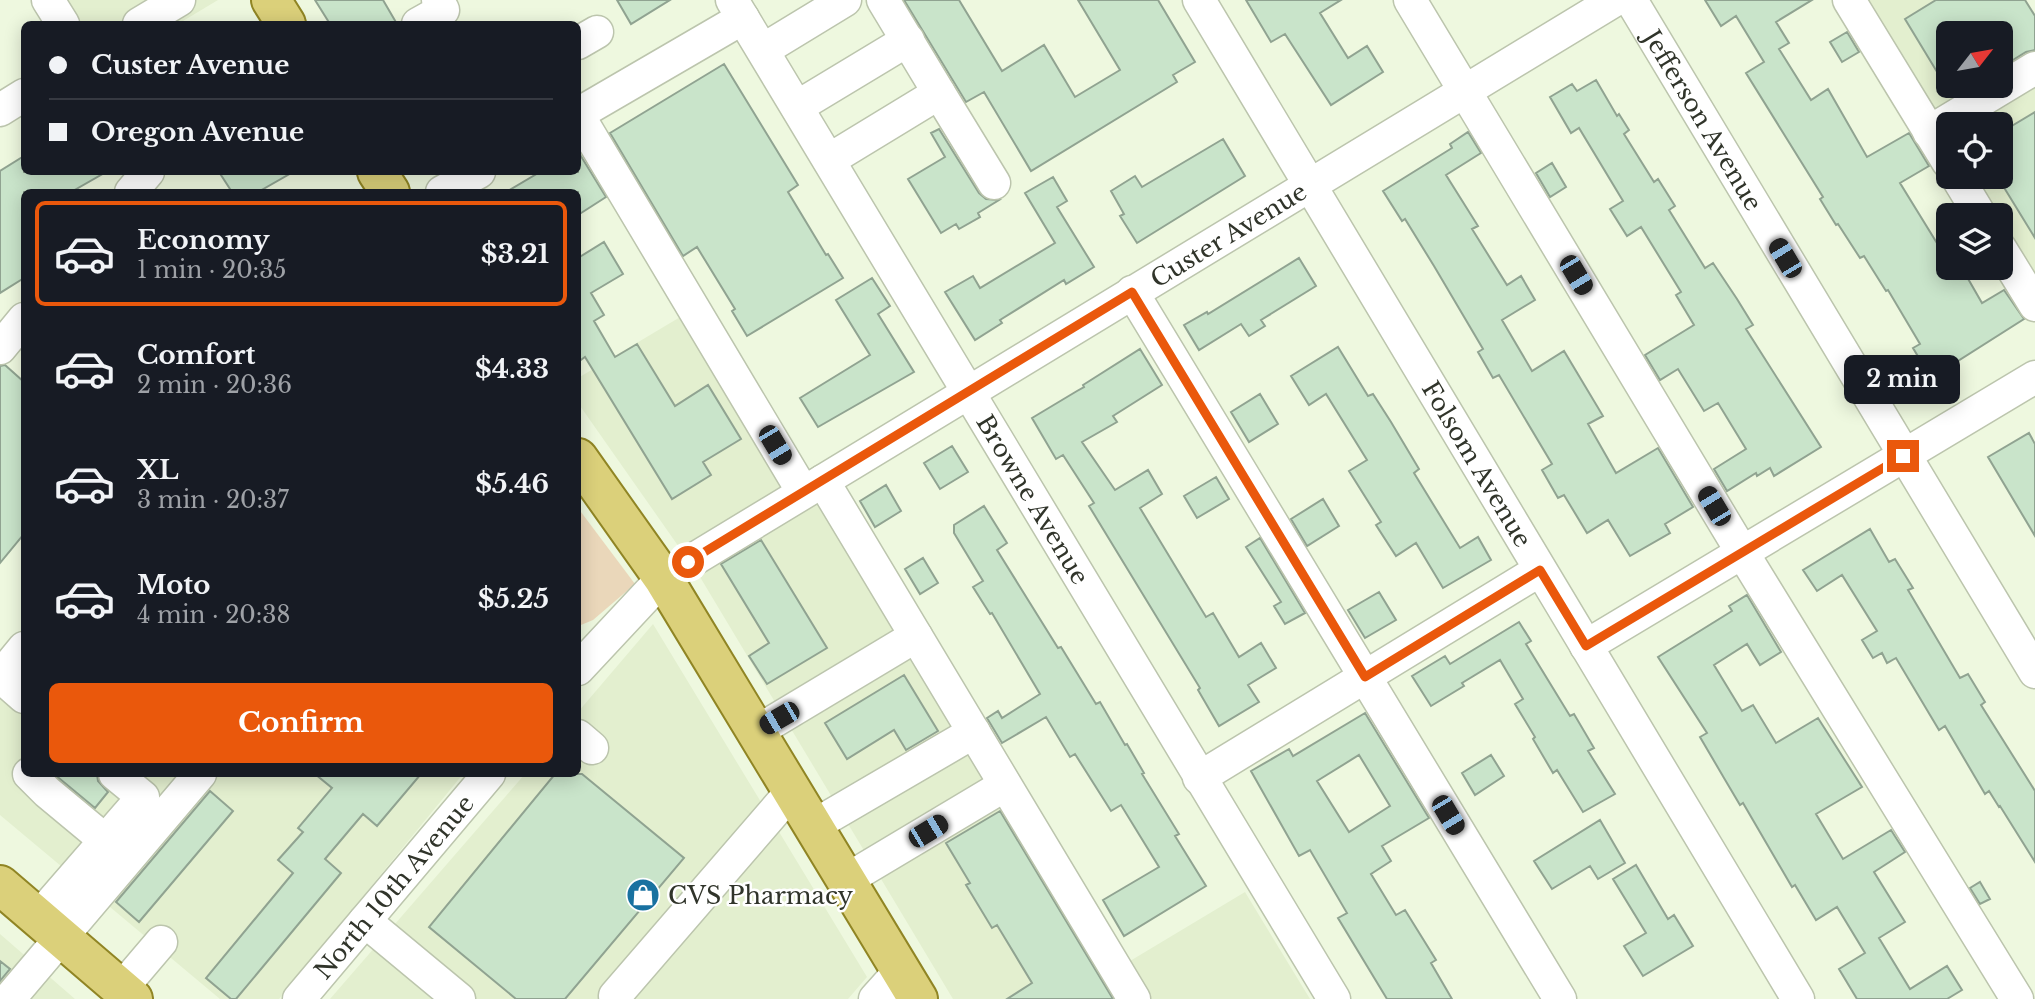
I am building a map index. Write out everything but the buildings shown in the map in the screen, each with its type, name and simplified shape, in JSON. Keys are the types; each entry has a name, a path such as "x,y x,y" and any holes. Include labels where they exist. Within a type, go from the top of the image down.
{"main road":[{"path":"271,0 284,21"},
{"path":"581,462 663,578 909,984"},
{"path":"0,885 127,994"}],"street":[{"path":"48,0 61,21"},
{"path":"144,21 179,0"},
{"path":"423,21 443,10 438,0"},
{"path":"762,50 845,0"},
{"path":"883,0 994,183"},
{"name":"Folsom Avenue","path":"1199,0 1798,999"},
{"path":"1410,0 1742,552 2017,999"},
{"name":"Custer Avenue","path":"663,578 1615,0"},
{"name":"Jefferson Avenue","path":"1631,0 2035,672"},
{"path":"1849,0 1936,142"},
{"path":"581,112 737,9"},
{"name":"Browne Avenue","path":"737,9 970,391 1199,778 1334,999"},
{"path":"797,107 908,40"},
{"path":"1930,132 2035,68"},
{"path":"829,160 939,93"},
{"path":"0,110 21,97"},
{"path":"581,119 813,486 916,636 1134,999"},
{"path":"134,189 147,175"},
{"path":"447,189 473,175"},
{"path":"2013,269 2035,305"},
{"path":"1132,292 1560,999"},
{"path":"0,348 21,323"},
{"path":"1586,646 2035,377"},
{"path":"1199,778 1540,570"},
{"path":"583,652 663,578"},
{"path":"756,732 916,636"},
{"path":"21,652 0,676 21,694"},
{"path":"813,826 974,732"},
{"path":"32,777 106,841"},
{"path":"9,999 50,928 106,841 143,797 119,777"},
{"path":"50,928 198,777"},
{"name":"North 10th Avenue","path":"299,999 486,777"},
{"path":"846,880 1005,785"},
{"path":"617,999 615,996 792,790"},
{"path":"365,921 458,999"},
{"path":"127,994 161,942"},
{"path":"875,999 909,984"}],"shaded area":[{"path":"34,0 218,0 183,21 47,21"},
{"path":"1839,0 2025,0 2035,16 2035,322 2009,280 2013,280 2013,203 1963,203 1954,189 2013,189 2013,112 1936,112 1936,159"},
{"path":"702,304 1124,999 953,999 700,577 581,407 581,376"},
{"path":"581,512 635,584 593,620 581,625"},
{"path":"653,624 867,977 848,999 330,999 522,777 581,777 581,708"},
{"path":"0,671 21,676 21,777 461,777 279,999 220,999 0,815"},
{"path":"1245,892 1310,999 1140,999 1120,967"},
{"path":"0,934 75,999 0,999"}],"place":[{"name":"CVS Pharmacy","path":"643,895"}],"route":[{"path":"688,562 1132,292 1365,677 1540,570 1586,646 1903,456"}]}
